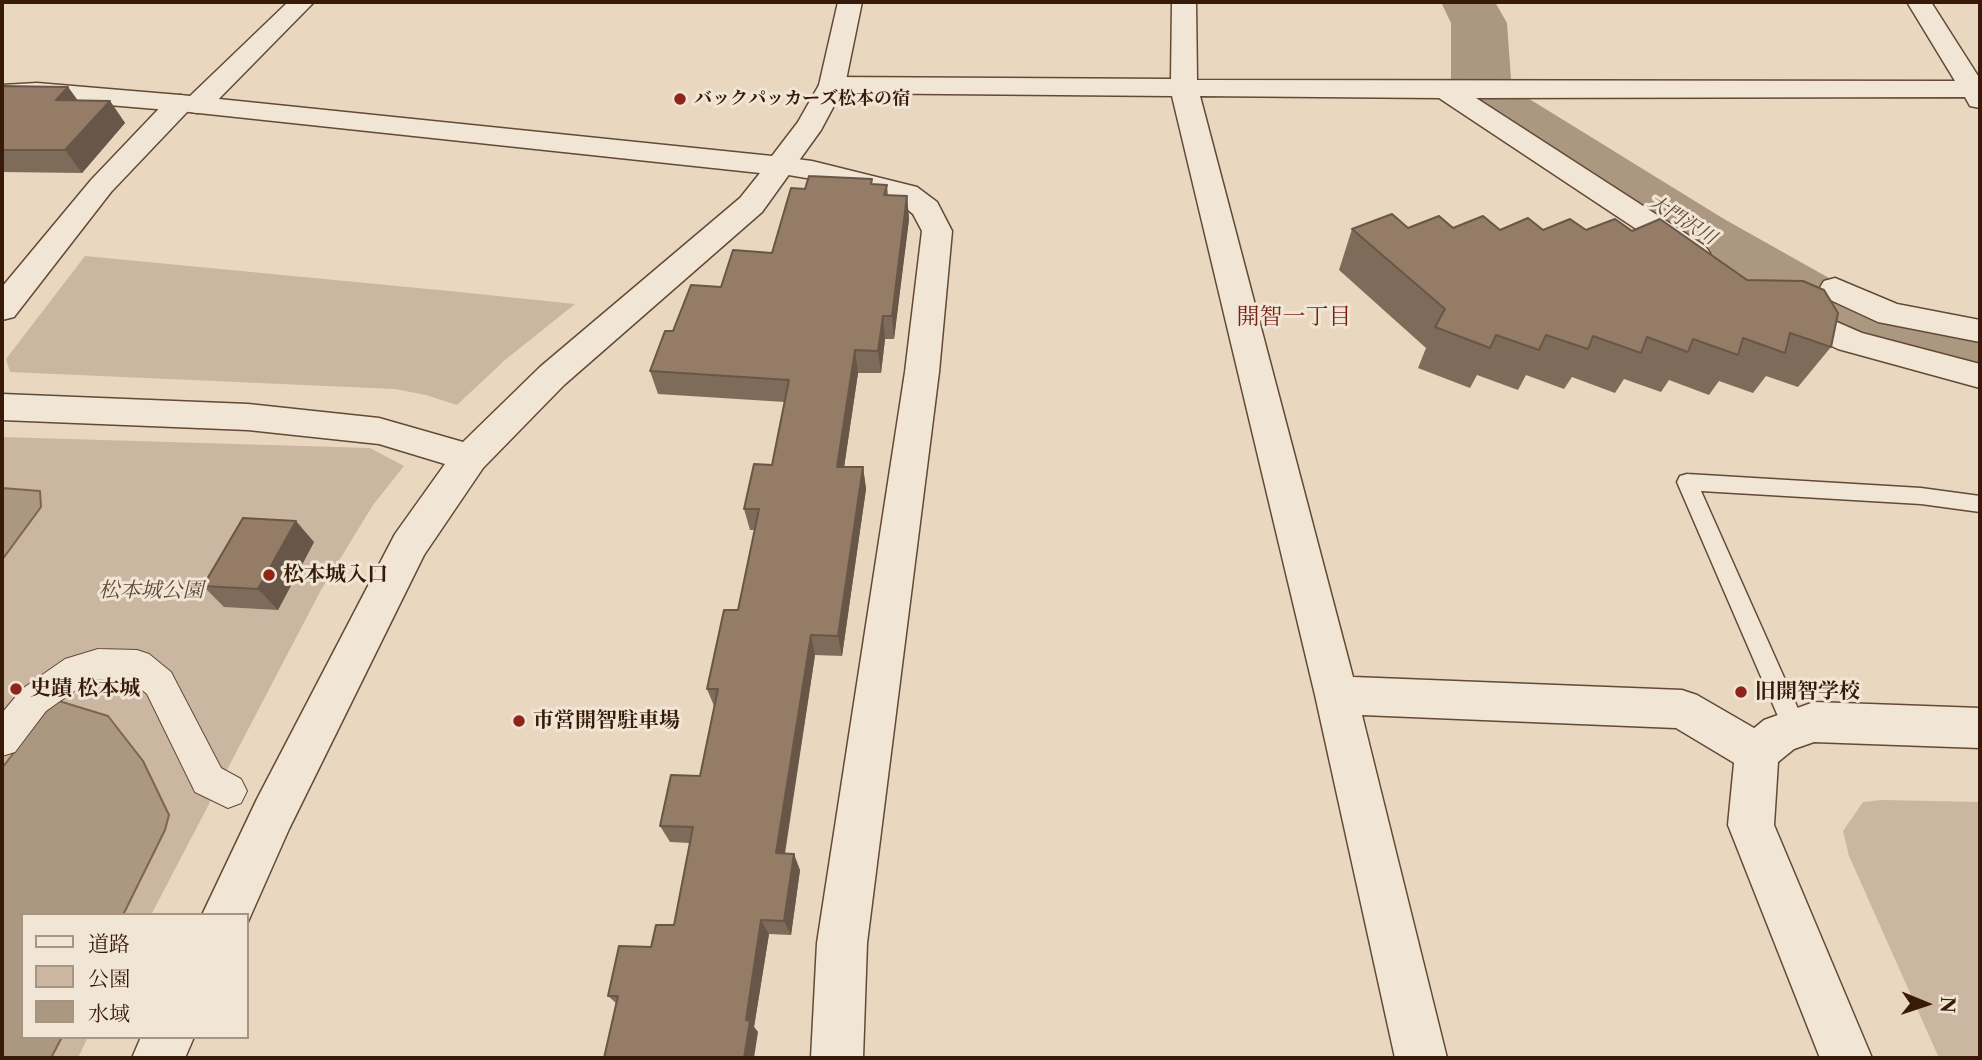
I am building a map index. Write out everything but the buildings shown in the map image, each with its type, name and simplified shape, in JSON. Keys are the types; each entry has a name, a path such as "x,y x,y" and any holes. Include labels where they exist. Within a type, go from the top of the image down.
{"street":[{"path":"2,309 101,186 302,2"},
{"path":"227,913 273,814 410,545 470,458 551,376 751,205 811,124 832,85 850,2"},
{"path":"1184,2 1184,88 1336,695 1421,1058"},
{"path":"1919,2 1978,93"},
{"path":"832,85 1978,93"},
{"path":"1456,89 1723,272"},
{"path":"2,93 37,91 188,104 781,166 812,170 906,193 926,209 937,231 920,386 842,943 836,1058"},
{"path":"1835,289 1890,314 1980,331"},
{"path":"1758,295 1850,341 1929,365 1980,376"},
{"path":"2,407 248,416 379,431 470,458"},
{"path":"2,740 34,700 77,670 98,663 136,665 159,683 208,780 228,791"},
{"path":"1336,695 1682,709 1756,753"},
{"path":"1846,1058 1751,825 1756,753 1779,734 1814,722 1980,728"},
{"path":"158,1058 167,1039"}],"lane":[{"path":"1794,729 1687,482 1921,496 1980,504"}],"green space":[{"path":"85,256 575,304 505,360 457,405 395,389 10,372 6,359"},
{"name":"松本城公園","path":"2,437 370,448 404,466 373,505 321,590 152,913 21,913 21,1039 87,1039 78,1058 2,1058"},
{"path":"1863,802 1980,802 1980,1058 1939,1058 1849,856 1843,831"}],"water":[{"path":"2,488 40,491 41,507 2,560"},
{"path":"59,701 108,716 143,761 169,815 165,830 124,913 21,913 21,1039 61,1039 51,1058 2,1058 2,768 46,711"}],"waterway":[{"name":"大門沢川","path":"1468,2 1479,23 1481,79 1493,103 1700,235 1803,295 1881,330 1980,353"}],"place":[{"name":"バックパッカーズ松本の宿","path":"680,99"},
{"name":"松本城入口","path":"269,575"},
{"name":"史蹟 松本城","path":"16,689"},
{"name":"旧開智学校","path":"1741,692"},
{"name":"市営開智駐車場","path":"519,721"}],"district":[{"name":"開智一丁目","path":"1294,317"}]}
